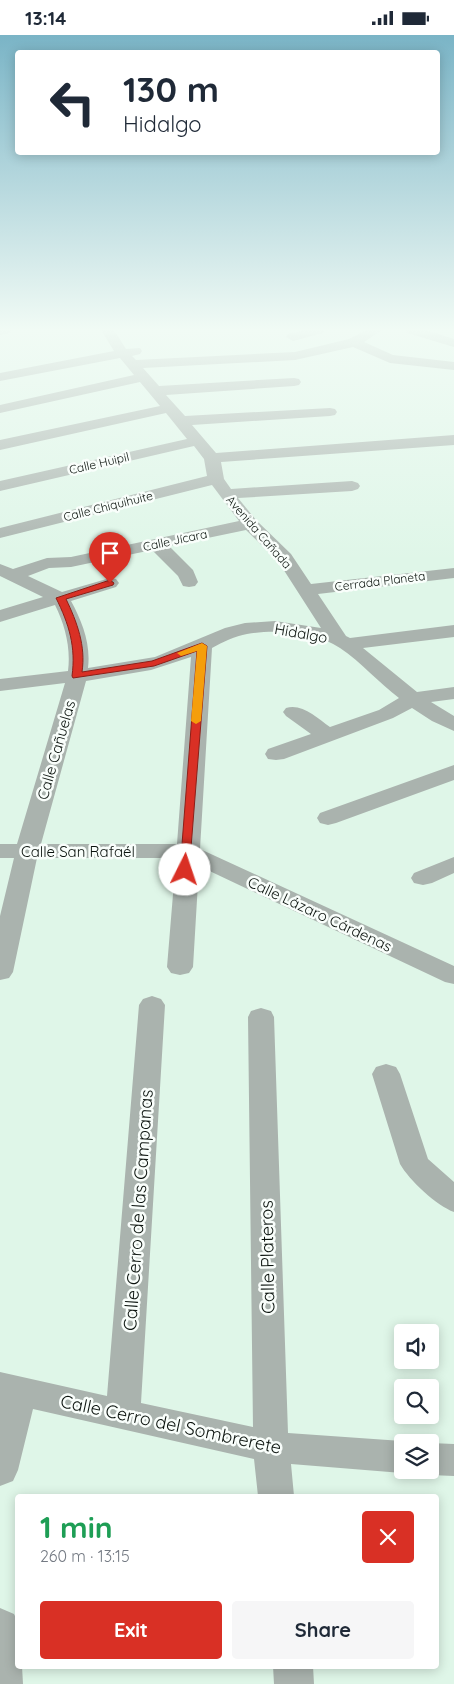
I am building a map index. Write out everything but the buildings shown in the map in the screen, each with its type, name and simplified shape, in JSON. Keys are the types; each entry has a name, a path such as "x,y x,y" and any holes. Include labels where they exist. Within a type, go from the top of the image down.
{"street":[{"path":"0,445 169,408 212,458 454,440"},
{"path":"181,421 330,412"},
{"name":"Calle Huipil","path":"0,486 197,441"},
{"name":"Avenida Cañada","path":"212,458 216,479 226,494 250,524 284,558 343,642"},
{"name":"Calle Chiquihuite","path":"0,533 216,479"},
{"path":"226,494 352,486"},
{"name":"Calle Jícara","path":"6,572 47,563 71,562 250,524"},
{"path":"156,544 187,574 189,582"},
{"path":"6,572 60,598"},
{"name":"Cerrada Planeta","path":"306,590 454,573"},
{"path":"0,616 110,583"},
{"name":"Calle Cañuelas","path":"0,972 27,851 77,676 79,660 73,622 60,598"},
{"name":"Hidalgo","path":"0,685 77,676 154,663 202,646 233,631 255,627 279,627 305,631 343,642"},
{"path":"343,642 454,631"},
{"path":"343,642 412,699 438,718 454,725"},
{"path":"180,967 186,851 202,646"},
{"path":"276,754 386,714 412,699 454,693"},
{"path":"293,711 327,735"},
{"path":"328,818 454,772"},
{"name":"Calle San Rafaél","path":"0,851 186,851"},
{"name":"Calle Lázaro Cárdenas","path":"186,851 454,976"},
{"path":"423,878 454,865"},
{"name":"Calle Cerro de las Campanas","path":"123,1415 152,1005"},
{"name":"Calle Plateros","path":"261,1017 271,1447 276,1494"},
{"path":"386,1074 415,1164 454,1201"},
{"path":"0,1470 10,1389"},
{"name":"Calle Cerro del Sombrerete","path":"10,1389 271,1447 394,1456"},
{"path":"439,1460 454,1461"},
{"path":"0,1627 3,1684"},
{"path":"293,1669 294,1684"}],"slow traffic":[{"path":"181,653 202,646 196,721"}],"route":[{"path":"110,583 60,598 73,622 79,660 77,676 154,663 202,646 185,870"}]}
